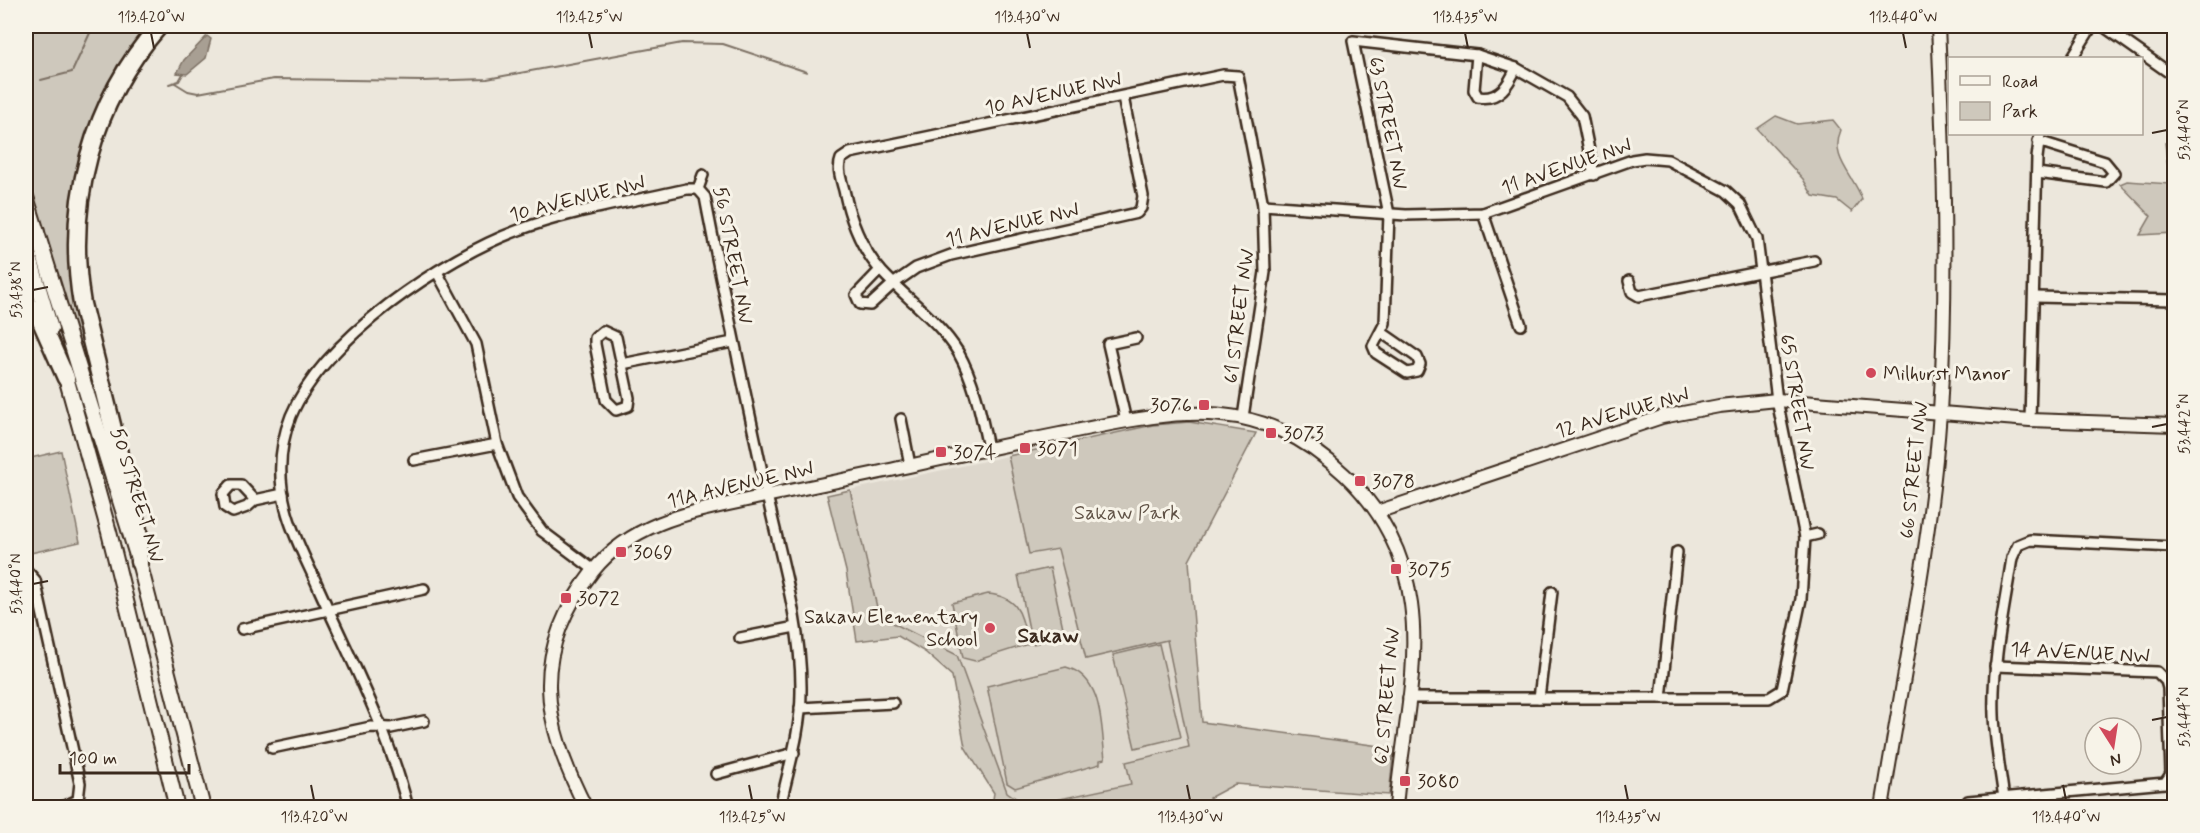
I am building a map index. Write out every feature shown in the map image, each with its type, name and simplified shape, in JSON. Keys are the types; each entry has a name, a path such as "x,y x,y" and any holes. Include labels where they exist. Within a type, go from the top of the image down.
{"highway":[{"path":"139,562 138,530 82,304 76,267 76,228 86,161 98,125 114,89 159,26"},
{"path":"26,302 39,317 66,378"}],"main road":[{"name":"50 STREET NW","path":"26,196 29,238 110,532 171,784 180,807"},
{"name":"50 STREET NW","path":"29,238 139,562 203,807"}],"street":[{"name":"66 STREET NW","path":"1882,807 1931,500 1940,412 1946,219 1938,26"},
{"path":"2073,57 2092,26"},
{"path":"2103,26 2175,76"},
{"name":"63 STREET NW","path":"1389,214 1353,40 1477,55"},
{"path":"1516,68 1504,90 1489,97 1478,97 1474,90 1477,55 1516,68 1567,97 1582,116 1594,175"},
{"name":"10 AVENUE NW","path":"880,270 853,224 839,170 842,159 850,153 1223,75 1238,76"},
{"name":"61 STREET NW","path":"1238,76 1263,205 1265,272 1243,417"},
{"name":"11 AVENUE NW","path":"880,270 859,289 856,295 860,304 870,305 893,284 916,268 951,255 1128,217 1141,208 1143,196 1123,97"},
{"path":"2030,420 2035,297 2037,173 2039,137 2105,162 2114,173 2106,182 2037,173"},
{"name":"11 AVENUE NW","path":"1263,205 1389,214 1483,213 1632,160 1660,159 1691,171 1726,190"},
{"name":"56 STREET NW","path":"703,175 698,189 705,197 733,342 799,653 800,708 794,753 780,807"},
{"name":"10 AVENUE NW","path":"408,807 381,727 292,528 283,494 281,467 283,443 291,417 307,387 365,324 437,272 482,246 520,230 687,189 698,189"},
{"name":"65 STREET NW","path":"1661,698 1763,698 1777,694 1786,681 1801,599 1804,537 1777,400 1757,239 1740,204 1726,190"},
{"name":"11 AVENUE NW","path":"1483,213 1521,325"},
{"path":"1382,332 1417,357 1420,364 1417,371 1407,373 1376,353 1374,343 1385,323 1389,214"},
{"path":"1629,281 1632,292 1640,296 1814,261"},
{"path":"880,270 946,335 959,355 974,387 988,448"},
{"path":"437,272 476,344 497,444 517,497 542,531 594,570"},
{"path":"2035,297 2175,300"},
{"path":"609,332 616,338 622,364 629,398 625,408 615,410 606,400 595,344 599,334 609,332"},
{"path":"1126,421 1108,344 1136,338"},
{"name":"56 STREET NW","path":"622,364 733,342"},
{"name":"12 AVENUE NW","path":"1377,512 1662,417 1719,406 1777,400 2030,420 2175,425"},
{"name":"11A AVENUE NW","path":"582,806 554,735 548,692 549,670 558,633 571,603 594,570 628,539 677,515 988,448 1189,411 1243,417"},
{"name":"62 STREET NW","path":"1243,417 1278,430 1323,455 1355,484 1377,512 1394,541 1409,587 1413,635 1396,807"},
{"path":"901,419 910,465"},
{"path":"414,460 497,444"},
{"path":"255,500 283,494"},
{"path":"1804,537 1818,534"},
{"path":"1968,801 2006,803 1994,716 1995,666 2012,558 2018,545 2031,540 2175,547"},
{"path":"1408,698 1661,698 1677,552"},
{"path":"26,570 33,575 40,602 80,783 78,800 60,807"},
{"path":"242,629 424,589"},
{"path":"1539,698 1552,592"},
{"path":"740,638 795,627"},
{"name":"14 AVENUE NW","path":"1995,666 2150,670 2162,677 2168,688 2171,774 2165,783 2006,803"},
{"path":"800,708 893,703"},
{"path":"272,748 424,721"},
{"path":"716,774 794,753"}],"shaded area":[{"path":"207,36 211,39 206,58 187,74 177,73 184,60"},
{"name":"Sakaw Elementary School","path":"1008,456 1029,553 1058,549 1086,658 1167,640 1189,748 1126,762 1131,784 1027,806 1007,792 957,655 879,616 850,490"}],"green space":[{"path":"26,26 151,26 117,66 83,146 72,217 98,402 88,378 26,176"},
{"path":"1776,116 1797,124 1833,120 1841,130 1838,140 1840,158 1862,199 1852,212 1837,200 1813,196 1803,179 1757,129"},
{"path":"2165,143 2174,146 2174,233 2140,235 2151,216 2120,184 2127,181 2170,184"},
{"name":"Sakaw Park","path":"1189,422 1256,433 1189,561 1202,722 1394,748 1389,795 1235,784 1209,798 1211,807 994,807 992,805 994,793 965,747 952,676 925,652 898,636 857,641 846,571 827,495 850,490 879,616 957,655 1007,792 1027,806 1131,784 1126,762 1189,747 1167,640 1086,659 1058,549 1029,554 1008,456 1153,425"},
{"path":"61,451 80,542 26,554 26,459"},
{"path":"1050,568 1065,637 1032,644 1018,575"},
{"path":"988,594 1007,599 1018,610 1028,644 975,661 963,658 952,603"},
{"path":"1159,644 1181,737 1135,748 1113,655"},
{"path":"1066,667 1088,681 1094,692 1101,719 1105,759 1100,760 1100,764 1015,788 1007,783 987,686"}],"waterway":[{"path":"41,80 72,72 90,33"},
{"path":"175,83 188,91 198,93 274,79 423,81 487,79 682,43 723,44 807,72"},
{"path":"169,84 179,81 183,74"}],"place":[{"name":"Milhurst Manor","path":"1871,373"},
{"name":"3076","path":"1204,405"},
{"name":"3073","path":"1271,433"},
{"name":"3071","path":"1025,448"},
{"name":"3074","path":"941,452"},
{"name":"3078","path":"1360,481"},
{"name":"3069","path":"621,552"},
{"name":"3075","path":"1396,569"},
{"name":"3072","path":"566,598"},
{"name":"Sakaw Elementary School","path":"990,628"},
{"name":"3080","path":"1405,781"}],"district":[{"name":"Sakaw","path":"1048,635"}]}
